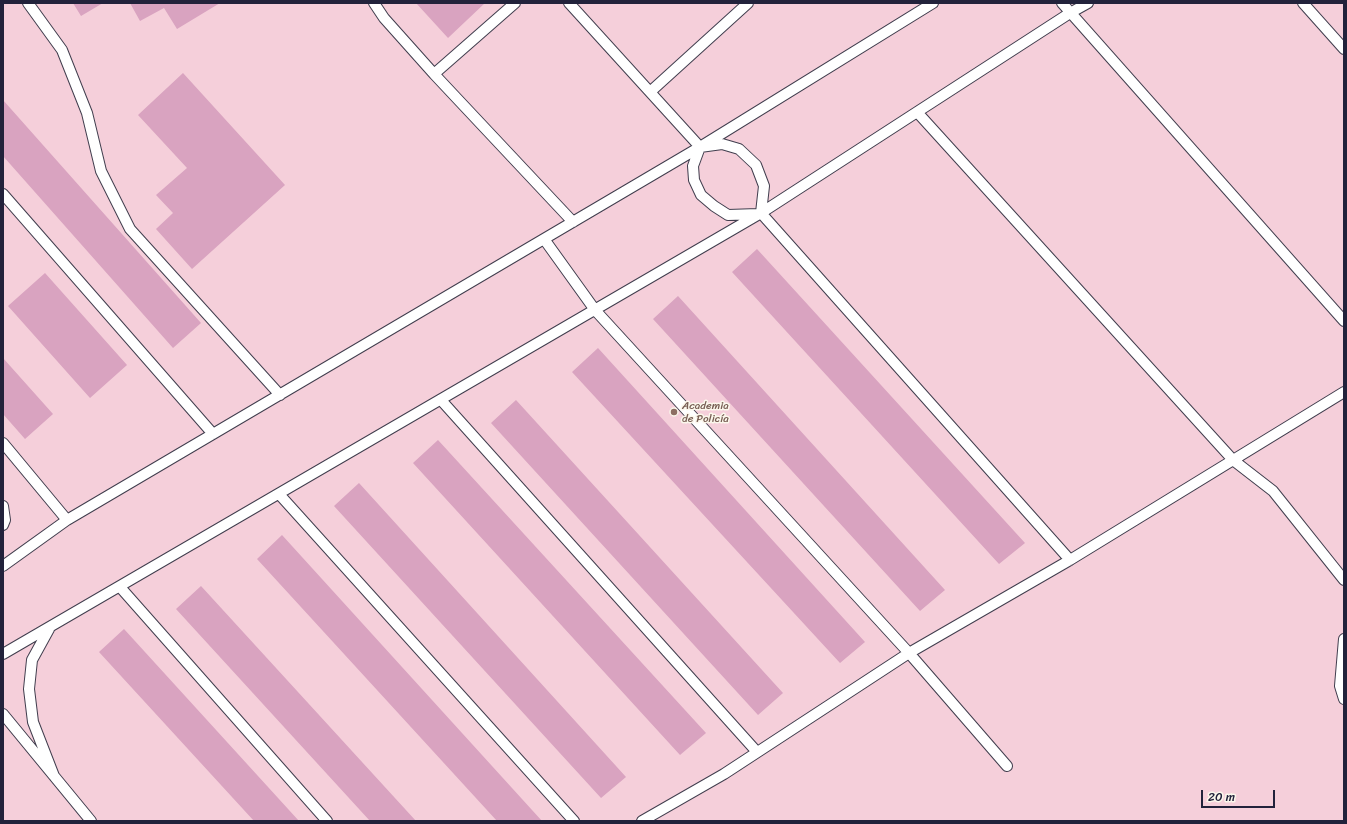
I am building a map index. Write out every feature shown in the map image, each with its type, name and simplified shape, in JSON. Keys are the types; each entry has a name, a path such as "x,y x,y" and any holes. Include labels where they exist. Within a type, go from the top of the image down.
{"lane":[{"path":"28,3 62,50 87,113 101,171 130,229 280,395"},
{"path":"374,3 384,18 434,74 573,222"},
{"path":"434,74 515,3"},
{"path":"569,3 700,147"},
{"path":"650,92 748,3"},
{"path":"3,566 67,520 700,147 933,3"},
{"path":"1062,3 1344,321"},
{"path":"3,654 761,213 1070,13 1088,3"},
{"path":"1303,3 1344,49"},
{"path":"917,112 1233,460 1273,491 1344,580"},
{"path":"700,147 722,144 739,149 756,165 764,186 761,213 1070,560"},
{"path":"700,147 693,166 694,180 701,195 728,215 761,213"},
{"path":"3,194 213,434"},
{"path":"544,239 595,310 909,653 1007,766"},
{"path":"642,821 724,774 909,653 1070,560 1344,392"},
{"path":"441,400 757,752"},
{"path":"3,443 67,520"},
{"path":"279,494 574,821"},
{"path":"3,506 5,520 3,525"},
{"path":"120,587 327,821"},
{"path":"50,628 32,660 29,690 33,722 54,776"},
{"path":"1344,639 1340,686 1344,699"},
{"path":"3,714 91,821"}],"shaded area":[{"name":"Academia de Policía","path":"3,3 1344,3 1344,821 3,821"}],"building":[{"path":"73,3 103,3 81,16"},
{"path":"130,3 220,3 177,29 164,8 140,21"},
{"path":"416,3 485,3 448,38"},
{"path":"183,73 285,185 192,269 156,229 173,213 156,195 187,168 138,115"},
{"path":"3,100 201,323 173,348 3,156"},
{"path":"757,249 1025,543 999,564 732,272"},
{"path":"45,273 127,365 90,398 8,306"},
{"path":"678,296 945,590 920,611 653,319"},
{"path":"598,348 865,642 840,663 572,372"},
{"path":"3,358 53,414 25,439 3,414"},
{"path":"516,400 783,693 758,715 491,423"},
{"path":"438,440 706,733 680,755 413,463"},
{"path":"359,483 626,777 601,798 334,506"},
{"path":"282,535 542,821 497,821 257,559"},
{"path":"201,586 416,821 370,821 176,609"},
{"path":"124,629 299,821 254,821 99,652"}],"place":[{"name":"Academia de Policía","path":"674,412"}]}
